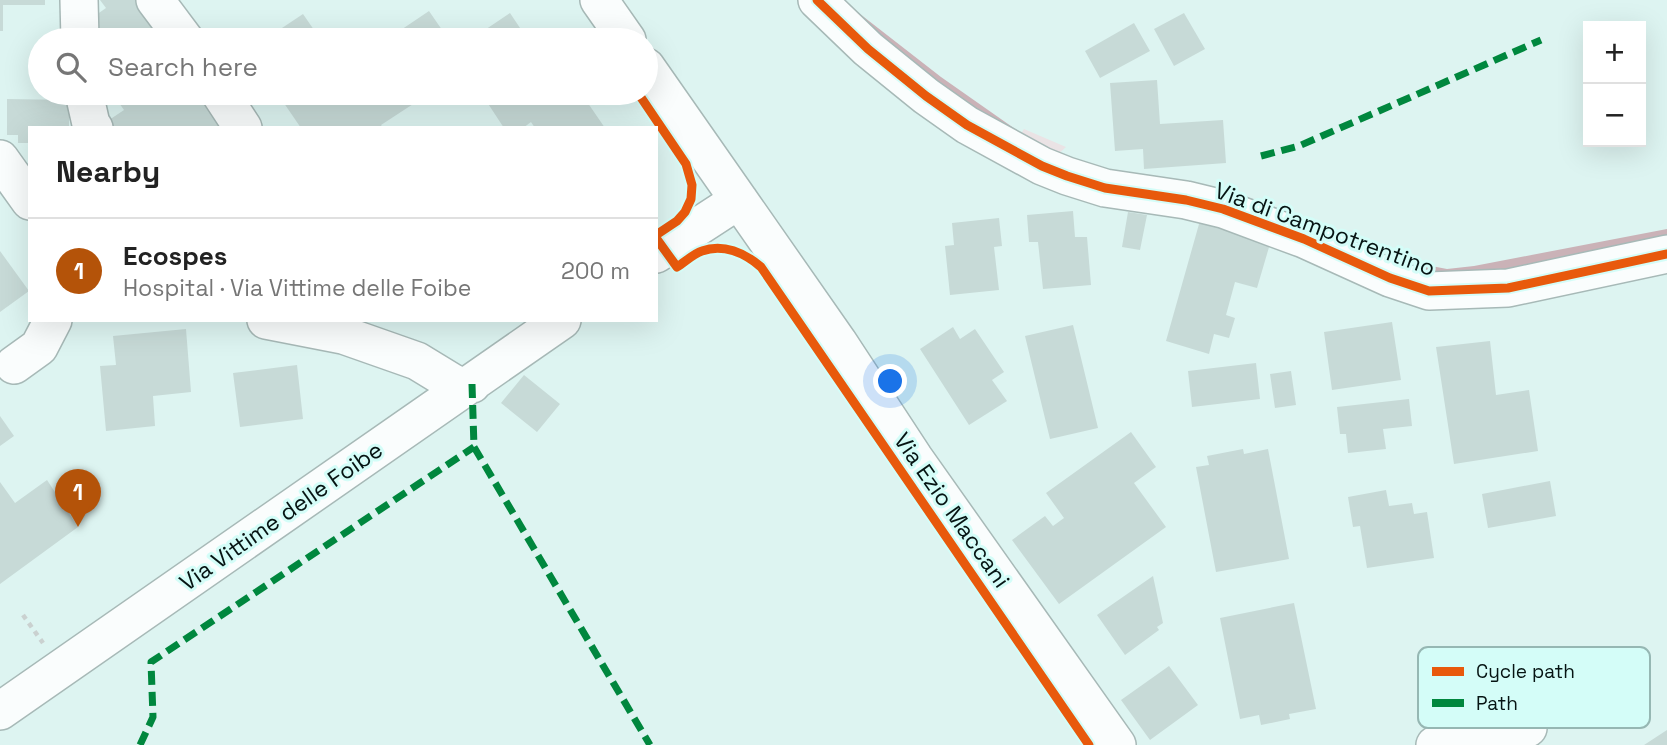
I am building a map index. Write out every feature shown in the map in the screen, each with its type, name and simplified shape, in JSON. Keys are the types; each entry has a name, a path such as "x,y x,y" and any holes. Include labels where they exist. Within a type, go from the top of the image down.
{"street":[{"path":"79,0 80,28"},
{"name":"Via di Campotrentino","path":"817,0 869,49 926,96 967,125 1042,166 1105,188 1186,200 1223,209 1304,239 1390,278 1429,291 1508,288 1667,254"},
{"path":"600,1 619,28"},
{"name":"Via Ezio Maccani","path":"658,84 838,342 914,458 1117,745"},
{"path":"87,105 92,126"},
{"path":"228,105 242,126"},
{"path":"0,159 28,198"},
{"path":"658,253 739,200"},
{"path":"15,365 39,347 52,322"},
{"path":"276,322 343,335 417,361 458,386 472,384"},
{"path":"391,322 417,361"},
{"name":"Via Vittime delle Foibe","path":"0,711 559,322"},
{"path":"1435,745 1528,728"}],"path":[{"path":"23,615 45,647"}],"shaded area":[{"path":"834,0 842,0 941,77 1021,133 1014,144"},
{"path":"1024,129 1066,147 1056,156 1018,139"},
{"path":"1667,229 1667,243 1482,279 1425,279 1426,265 1447,269 1474,266"}],"building":[{"path":"0,0 45,0 45,5 3,5 3,31 0,31"},
{"path":"100,0 139,0 159,28 92,28 86,22 106,8"},
{"path":"429,11 441,28 404,28"},
{"path":"510,13 520,28 488,28"},
{"path":"1184,13 1205,49 1174,66 1154,29"},
{"path":"303,14 313,28 282,28"},
{"path":"1134,23 1150,51 1100,78 1085,51"},
{"path":"1157,80 1160,124 1223,120 1226,163 1144,169 1143,149 1115,151 1110,83"},
{"path":"7,99 28,99 28,105 69,105 69,126 28,126 28,143 18,143 18,135 7,135"},
{"path":"120,105 214,105 229,126 103,124 124,110"},
{"path":"285,105 412,105 382,126 300,126"},
{"path":"489,105 589,105 604,126 534,126 531,122 526,126 503,126"},
{"path":"1073,211 1075,237 1087,237 1091,285 1043,289 1038,242 1029,242 1027,215"},
{"path":"1128,212 1147,215 1140,250 1122,247"},
{"path":"1201,217 1272,237 1257,288 1235,282 1226,315 1235,318 1229,338 1214,334 1209,354 1166,341"},
{"path":"999,218 1002,246 994,247 999,290 950,295 945,246 954,245 952,223"},
{"path":"0,251 28,292 0,312"},
{"path":"1392,322 1401,380 1332,390 1324,332"},
{"path":"1073,325 1098,428 1050,439 1025,336"},
{"path":"953,327 960,339 975,329 1004,372 992,380 1007,401 969,425 920,349"},
{"path":"186,329 191,392 153,396 155,426 106,431 100,366 116,365 113,336"},
{"path":"1490,341 1496,395 1529,390 1538,451 1454,464 1436,347"},
{"path":"1256,363 1260,399 1192,407 1188,371"},
{"path":"297,365 303,419 240,427 233,373"},
{"path":"1291,371 1296,405 1275,408 1270,374"},
{"path":"524,375 560,404 537,432 501,403"},
{"path":"1409,399 1412,426 1383,429 1386,449 1348,453 1346,434 1340,434 1337,407"},
{"path":"0,416 14,436 0,446"},
{"path":"1131,432 1156,467 1134,483 1166,527 1059,604 1012,540 1045,516 1053,526 1064,518 1046,493"},
{"path":"1243,449 1244,454 1268,449 1289,559 1216,572 1196,467 1209,465 1207,456"},
{"path":"47,480 78,527 0,584 0,482 15,503"},
{"path":"1550,481 1556,516 1488,528 1482,494"},
{"path":"1386,490 1389,506 1412,503 1414,514 1427,512 1434,558 1367,568 1360,526 1353,527 1348,497"},
{"path":"1153,576 1163,623 1157,627 1159,630 1125,655 1097,615"},
{"path":"1294,603 1316,709 1289,714 1290,719 1261,725 1259,715 1240,719 1220,618"},
{"path":"1169,666 1198,705 1150,740 1121,700"},
{"path":"1667,730 1667,745 1644,745"}],"marked path":[{"path":"1261,156 1299,146 1541,40"},
{"path":"472,384 474,447 650,745"},
{"path":"140,745 153,717 151,662 474,447"}],"cycle path":[{"path":"817,0 868,49 926,96 967,125 1042,166 1105,188 1186,200 1223,209 1304,239 1390,278 1429,291 1508,288 1667,254"},
{"path":"646,105 686,164 692,185 691,199 685,212 658,234"},
{"path":"658,241 677,267 699,252 718,248 748,257 761,267 1089,745"}],"place":[{"name":"Ecospes","path":"78,527"}]}
